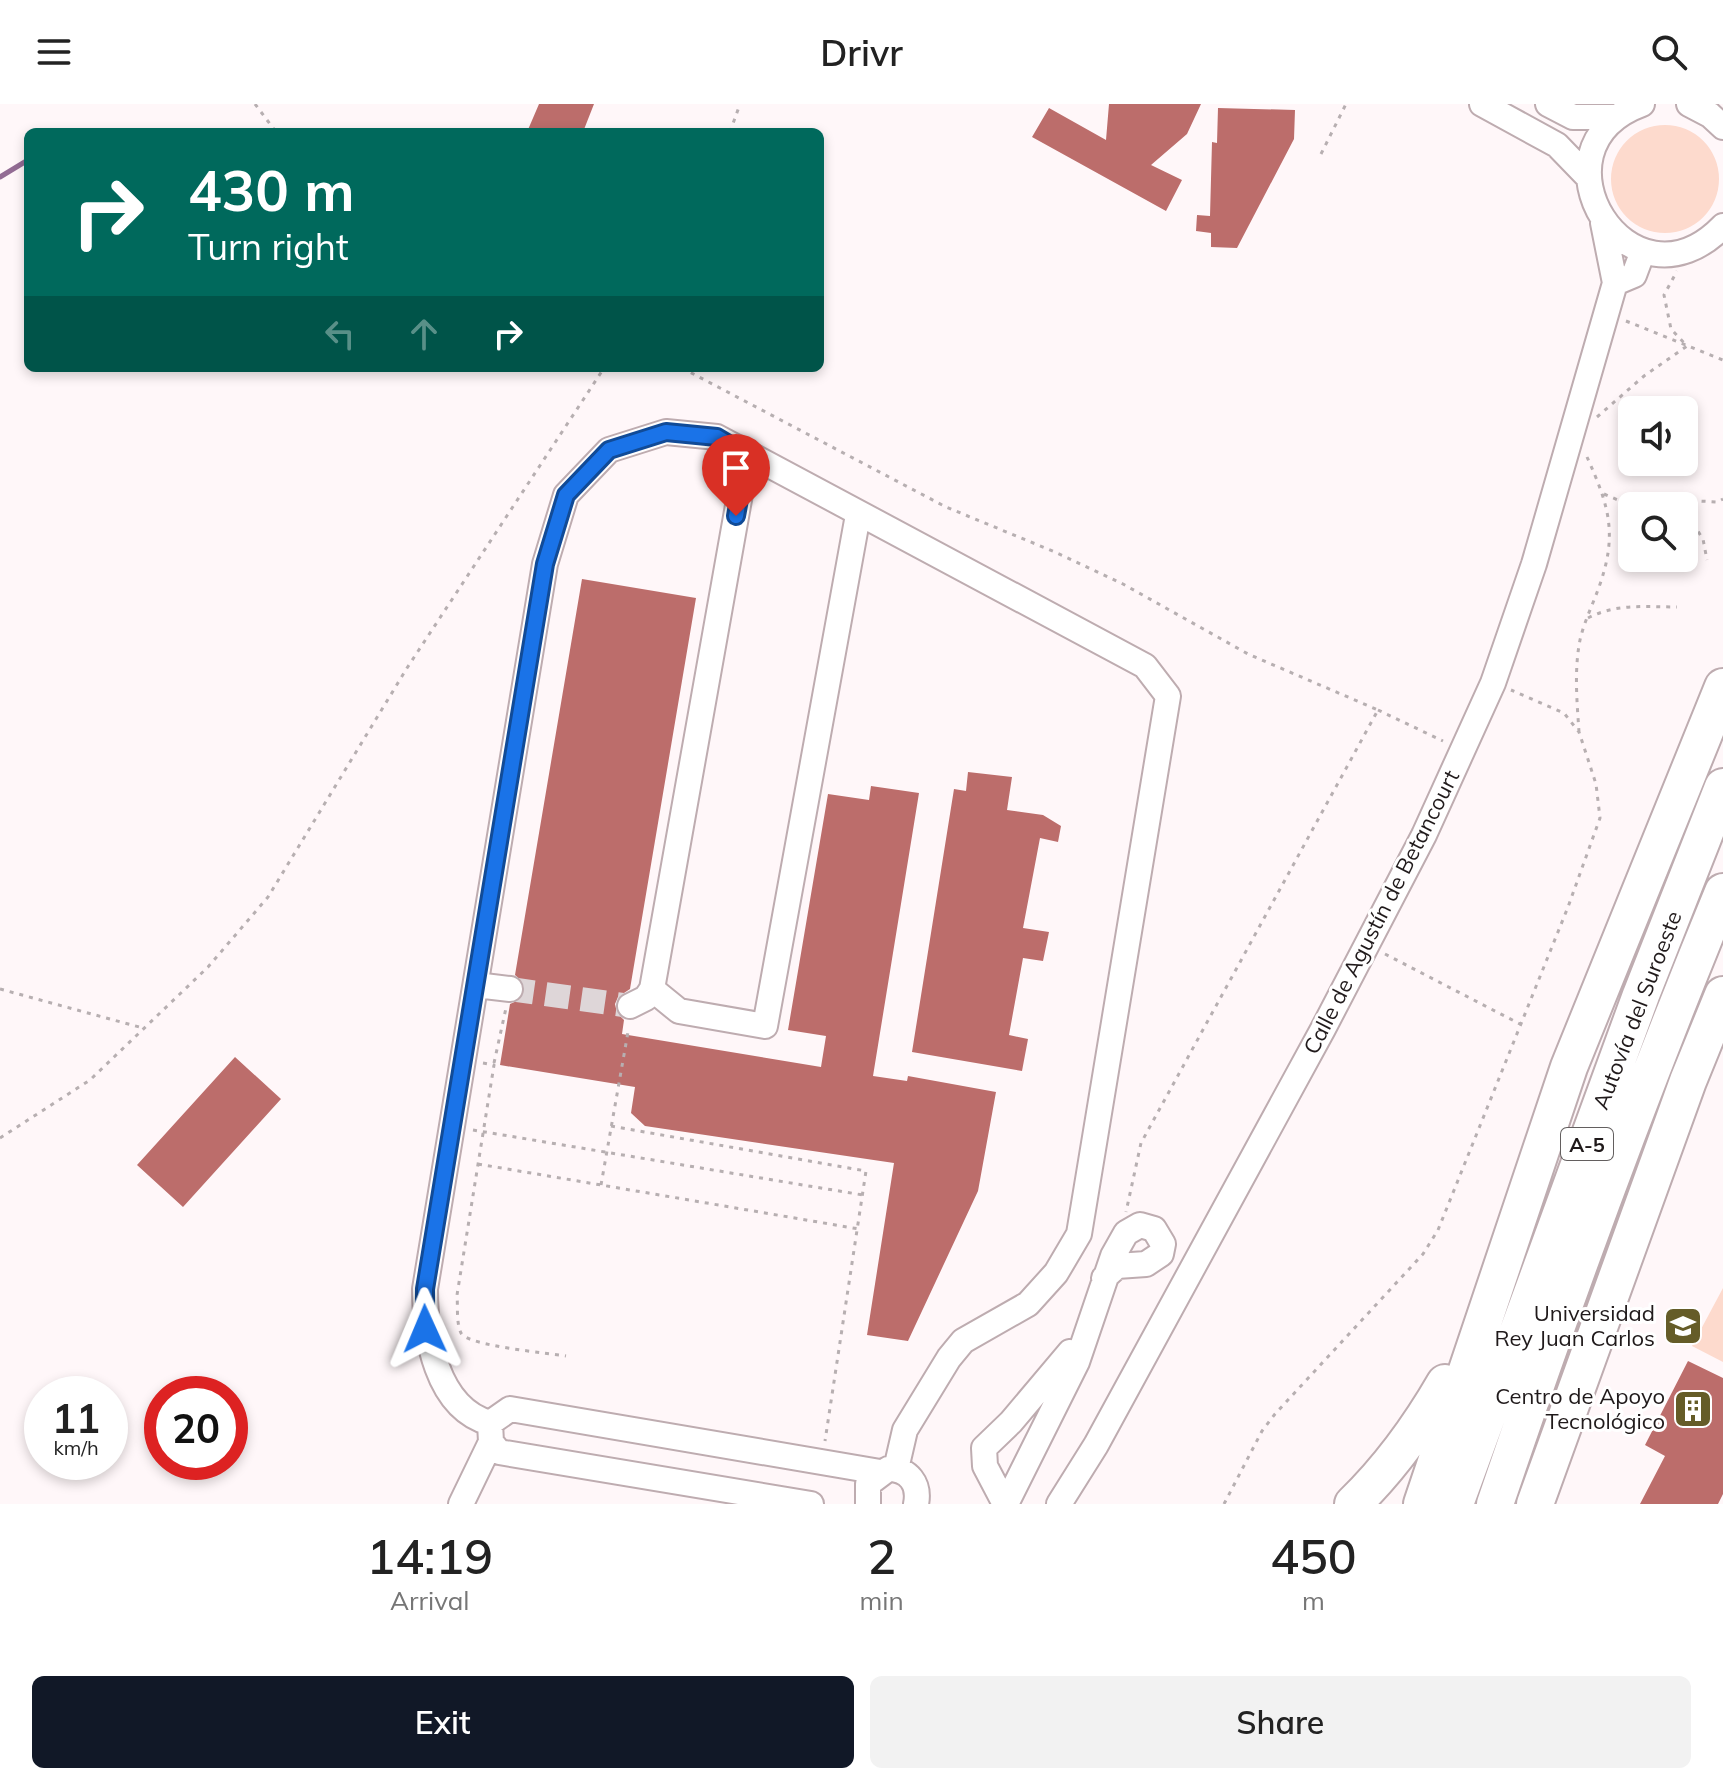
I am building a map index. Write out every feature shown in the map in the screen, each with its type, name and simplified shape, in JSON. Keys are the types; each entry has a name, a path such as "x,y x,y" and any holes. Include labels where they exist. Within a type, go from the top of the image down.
{"highway":[{"path":"1422,1504 1574,1052 1723,687"},
{"name":"Autovía del Suroeste","path":"1455,1504 1641,995 1723,787"},
{"name":"Autovía del Suroeste","path":"1495,1504 1557,1323 1673,1012 1723,892"},
{"path":"1535,1504 1688,1081 1723,995"},
{"path":"1353,1504 1379,1479 1420,1427 1454,1369 1517,1217"}],"street":[{"path":"1482,104 1557,145 1588,177"},
{"path":"1548,104 1573,117 1616,117"},
{"path":"1588,177 1595,144 1616,117 1642,104"},
{"path":"1689,104 1710,115 1723,127"},
{"path":"1721,104 1723,113"},
{"name":"Calle de Agustín de Betancourt","path":"1059,1504 1139,1368 1367,945 1424,835 1493,683 1534,564 1615,283 1603,223 1592,201 1588,177"},
{"path":"1603,223 1621,240 1643,251 1667,254 1690,249 1711,238 1723,226"},
{"name":"Calle de Agustín de Betancourt","path":"1615,283 1634,275 1643,251"},
{"path":"811,1504 499,1452 490,1433 446,1385 425,1329 425,1289 545,564 566,495 609,450 666,432 717,437 1145,666 1168,696 1079,1234 1056,1273 1028,1304 963,1341 949,1358 905,1430 888,1470 868,1484 868,1504"},
{"path":"630,1006 646,998 652,989 747,455"},
{"path":"652,989 679,1011 765,1026 858,515"},
{"path":"476,985 510,989"},
{"path":"1140,1225 1147,1225 1159,1235 1163,1244 1161,1254 1146,1264 1117,1266 1102,1288 1077,1362 1005,1504 981,1457 984,1448 1056,1372 1077,1343 1124,1235 1140,1225"},
{"path":"461,1504 490,1433 510,1409 821,1462 888,1470 911,1477 916,1485 916,1504"},
{"path":"1013,1420 1023,1415 1033,1417 1040,1427 1040,1437"},
{"path":"780,1501 786,1455"}],"path":[{"path":"255,104 273,128"},
{"path":"731,128 740,104"},
{"path":"1321,154 1346,104"},
{"path":"1679,267 1664,295 1671,329 1687,346"},
{"path":"1624,320 1723,360"},
{"path":"1595,420 1644,376 1687,346"},
{"path":"0,1138 90,1080 208,967 268,897 407,668 601,372"},
{"path":"690,372 946,507 1082,565 1248,654 1445,742"},
{"path":"1224,1504 1262,1431 1275,1414 1423,1254 1438,1230 1600,818 1596,784 1579,732 1577,677 1580,638 1602,579 1609,543 1609,508 1587,456"},
{"path":"1604,494 1618,500"},
{"path":"1698,501 1717,502 1723,499"},
{"path":"1698,531 1703,539 1707,560"},
{"path":"1588,618 1604,610 1630,606 1677,607"},
{"path":"1517,692 1564,713 1579,732"},
{"path":"1124,1235 1126,1202 1141,1143 1378,710"},
{"path":"1367,945 1521,1025"},
{"path":"0,989 143,1028"},
{"path":"510,989 482,1132 457,1295 460,1333 466,1339 485,1344 566,1356"},
{"path":"601,1185 628,1032"},
{"path":"471,1060 494,1065"},
{"path":"611,1126 866,1171 821,1462"},
{"path":"470,1130 863,1195"},
{"path":"478,1164 859,1229"}],"shaded area":[{"path":"1665,125 1686,129 1703,141 1715,158 1719,179 1715,200 1703,217 1686,229 1665,233 1644,229 1627,217 1615,200 1611,179 1615,158 1627,141 1644,129"},
{"path":"1723,1288 1723,1362 1692,1346"}],"building":[{"path":"539,104 594,104 585,128 529,128"},
{"path":"1109,104 1201,104 1187,134 1151,165 1182,180 1166,211 1032,137 1049,108 1106,140"},
{"path":"1218,108 1295,110 1294,139 1237,248 1211,247 1211,233 1196,231 1197,215 1210,216 1212,142 1217,143"},
{"path":"582,579 696,598 630,989 618,997 615,1004 617,1013 624,1020 622,1034 821,1067 826,1036 788,1030 828,794 869,800 871,786 919,793 873,1076 907,1081 908,1076 996,1092 978,1191 908,1341 867,1335 894,1163 645,1126 631,1113 635,1087 500,1065 510,1004 521,999 525,992 523,982 515,975"},
{"path":"968,772 1012,777 1007,810 1043,815 1061,826 1058,842 1040,838 1023,928 1049,932 1043,961 1023,958 1009,1035 1028,1039 1022,1071 912,1052 954,789 966,791"},
{"path":"235,1057 281,1099 183,1207 137,1165"},
{"name":"Centro de Apoyo Tecnológico","path":"1688,1361 1723,1378 1723,1494 1718,1504 1640,1504 1665,1456 1645,1445"}],"waterway":[{"path":"0,177 24,162"}],"tunnel":[{"path":"510,989 630,1006"}],"place":[{"name":"Universidad Rey Juan Carlos","path":"1683,1326"},
{"name":"Centro de Apoyo Tecnológico","path":"1693,1409"}],"route":[{"path":"425,1329 425,1289 545,564 566,495 609,450 666,432 717,437 747,455 736,516"}]}
